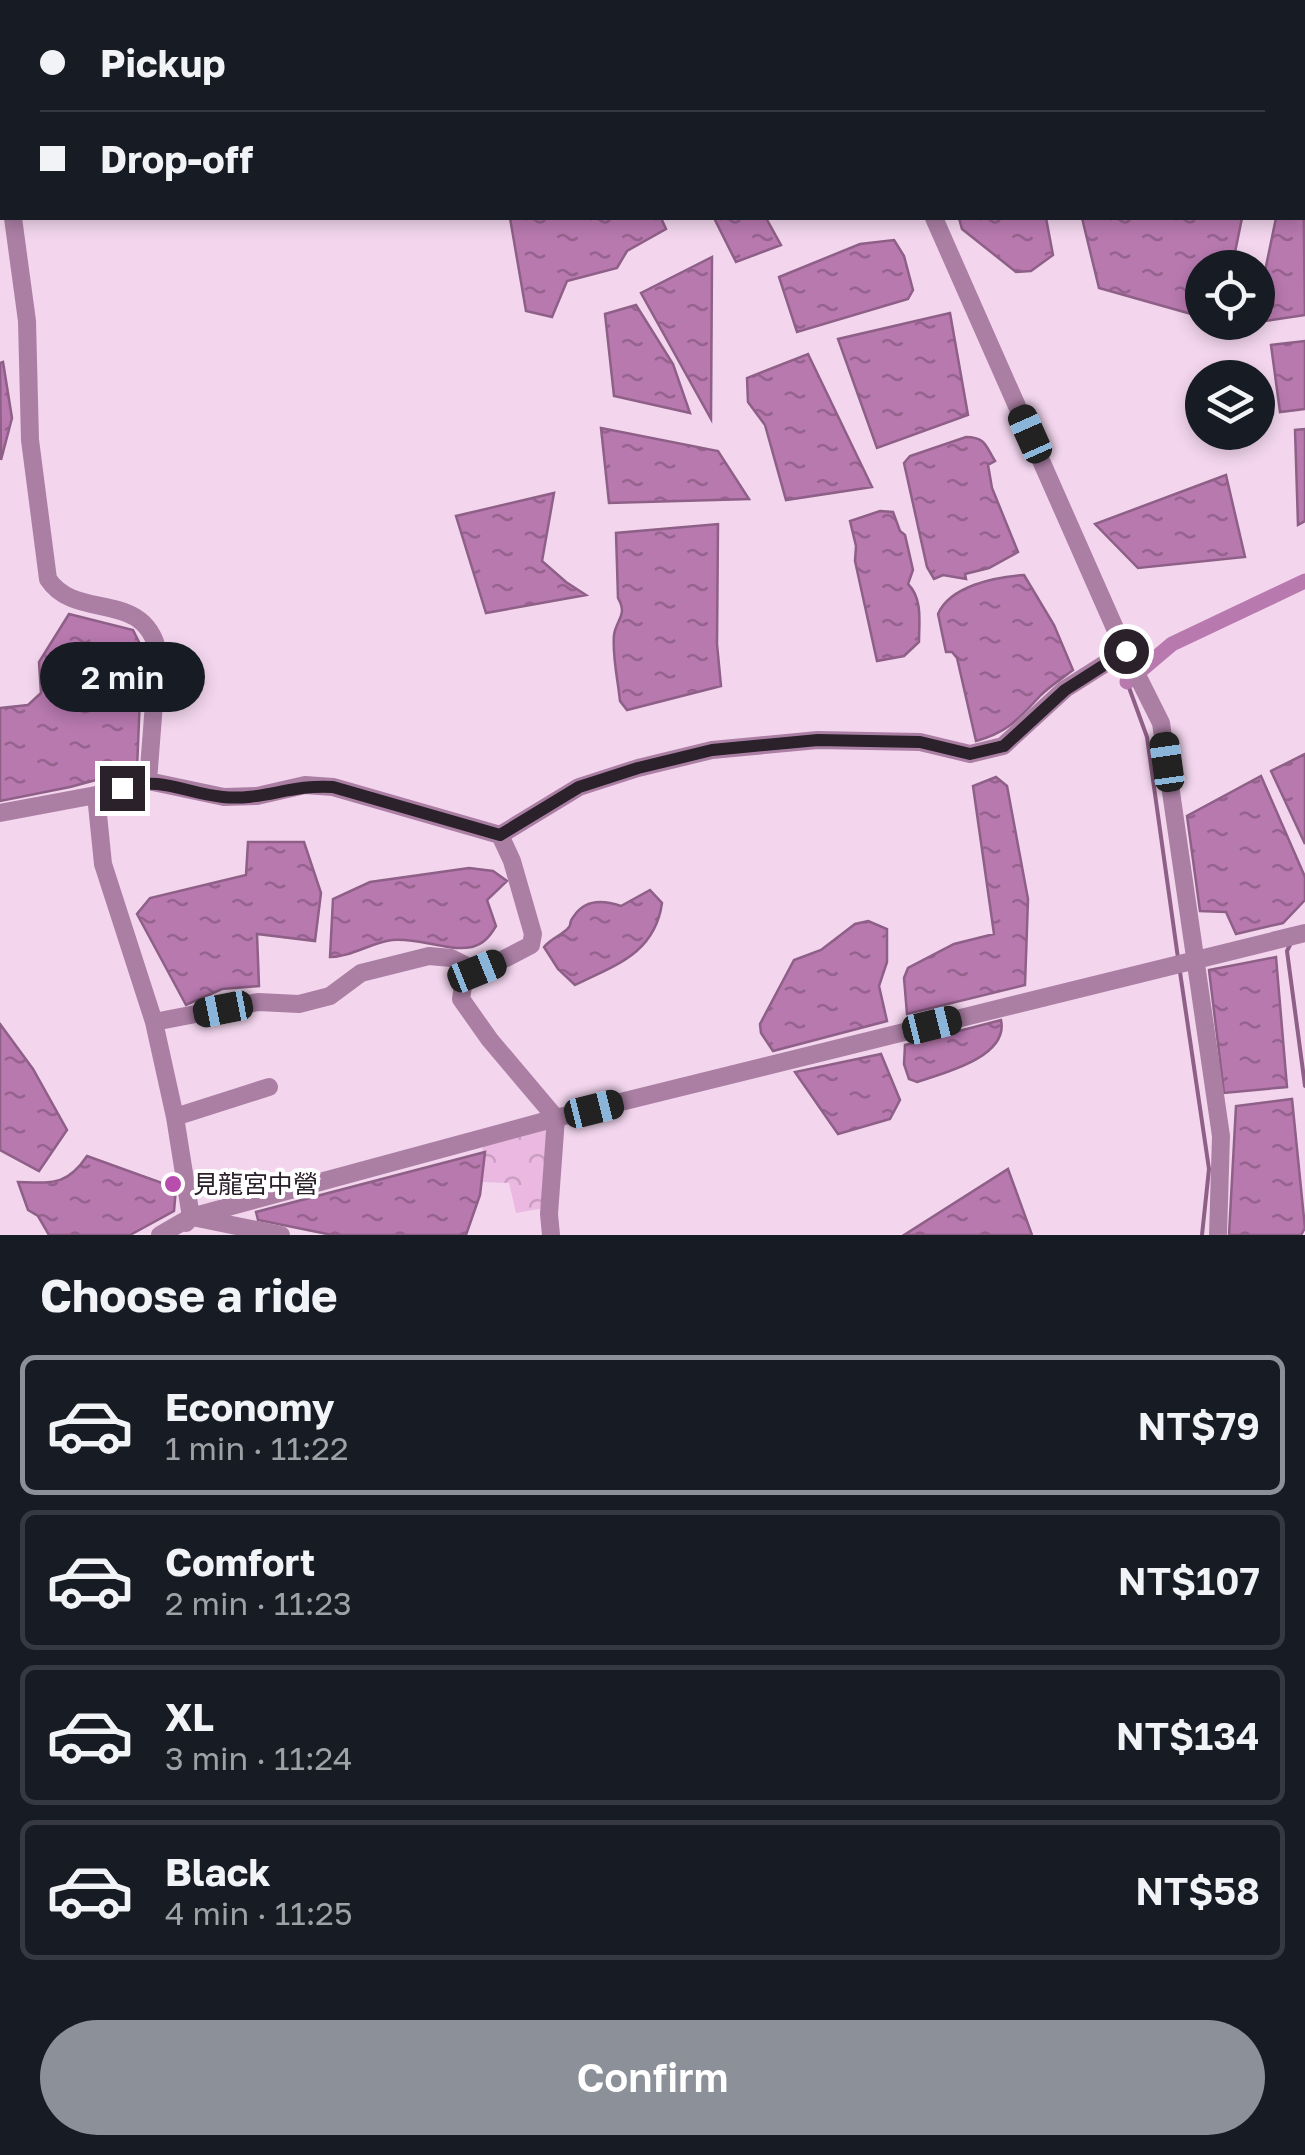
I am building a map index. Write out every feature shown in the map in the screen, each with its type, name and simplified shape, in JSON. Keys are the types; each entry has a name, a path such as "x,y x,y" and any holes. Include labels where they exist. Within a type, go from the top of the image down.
{"street":[{"path":"13,220 27,322 30,440 48,578 55,589 69,597 124,611 142,620 154,634 158,652 148,781"},
{"path":"935,220 1161,723 1221,1136 1218,1235"},
{"path":"0,812 96,795 148,781 224,797 258,796 305,785 333,787 500,835 579,787 712,750 818,740 920,742 970,754 1004,746 1065,690 1126,651"},
{"path":"96,795 103,864 154,1022 175,1117 191,1217 176,1235"},
{"path":"500,835 512,860 533,934 532,945 464,980 462,999 490,1040 556,1118 551,1235"},
{"path":"160,1235 191,1217 556,1118 1305,932"},
{"path":"154,1022 258,1002 298,1004 330,996 361,973 429,956 452,958 477,971"},
{"path":"175,1117 269,1087"},
{"path":"191,1217 281,1235"}],"green space":[{"path":"556,1118 550,1207 516,1213 509,1183 481,1182 483,1138"}],"water":[{"path":"510,220 662,220 666,229 627,251 617,268 567,281 552,317 526,311"},
{"path":"715,220 767,220 781,245 736,262"},
{"path":"960,220 1046,220 1053,255 1031,271 1016,272 962,229"},
{"path":"1082,220 1242,220 1235,250 1185,250 1185,312 1099,288"},
{"path":"1276,220 1304,220 1305,315 1275,319 1275,250 1269,250"},
{"path":"894,240 904,256 913,290 908,299 797,332 779,277 860,244"},
{"path":"712,257 711,419 641,293"},
{"path":"636,305 673,364 690,413 614,396 605,314"},
{"path":"950,313 968,415 877,448 838,339"},
{"path":"1305,341 1305,409 1280,412 1271,345"},
{"path":"808,354 872,487 786,500 765,425 748,402 747,378"},
{"path":"3,362 12,418 1,460 0,363"},
{"path":"601,428 718,451 749,499 609,503"},
{"path":"1305,429 1305,521 1298,525 1295,430"},
{"path":"966,437 982,441 995,461 988,465 992,488 1018,552 989,568 965,574 966,579 943,575 934,579 927,567 904,463 910,456"},
{"path":"1226,475 1245,557 1138,568 1095,524"},
{"path":"554,493 542,561 586,595 486,613 456,516"},
{"path":"880,511 893,512 905,535 913,570 908,584 918,604 919,642 904,656 877,661 850,521"},
{"path":"718,524 717,644 721,686 627,710 620,701 614,651 622,609 618,598 616,533"},
{"path":"1024,575 1054,625 1073,670 1013,723 976,741 957,658 946,652 938,614 952,596 963,590 987,581"},
{"path":"69,614 133,630 142,648 137,769 0,801 0,708 28,705 41,693 39,662"},
{"path":"1305,754 1305,844 1271,771"},
{"path":"1261,776 1305,877 1305,900 1283,923 1236,934 1226,912 1200,911 1187,816"},
{"path":"996,777 1007,786 1028,899 1025,985 907,1014 904,978 908,968 954,944 994,934 973,786"},
{"path":"248,842 304,842 321,893 315,941 257,934 259,986 222,989 186,1005 137,914 150,898 246,875"},
{"path":"469,868 493,871 507,881 487,900 496,926 480,944 453,948 392,940 330,957 333,899 370,882"},
{"path":"650,890 662,903 658,920 642,946 575,985 558,969 544,947 568,928 578,910 595,902 621,906"},
{"path":"868,921 887,929 887,962 879,986 887,1021 773,1051 761,1033 760,1024 794,960 821,950 855,924"},
{"path":"1276,957 1287,1087 1224,1093 1209,970"},
{"path":"1001,1020 1001,1033 985,1054 943,1074 917,1082 909,1079 904,1064 905,1045"},
{"path":"0,1024 33,1069 67,1130 39,1171 0,1150"},
{"path":"881,1054 900,1100 890,1119 838,1134 795,1072"},
{"path":"1292,1099 1305,1228 1301,1235 1229,1235 1236,1106"},
{"path":"485,1152 480,1195 466,1235 332,1235 258,1220 256,1212"},
{"path":"87,1156 176,1188 174,1211 130,1235 49,1235 38,1216 28,1210 18,1182 58,1181 73,1173"},
{"path":"1008,1169 1032,1235 904,1235"}],"waterway":[{"path":"1127,682 1172,644 1305,581"},
{"path":"1127,682 1147,737 1178,958"},
{"path":"1291,943 1287,951 1305,1086"},
{"path":"1180,972 1209,1169 1202,1235"}],"place":[{"name":"見龍宮中營","path":"173,1184"}],"route":[{"path":"122,788 148,781 224,797 258,796 305,785 333,787 500,835 579,787 712,750 818,740 920,742 970,754 1004,746 1065,690 1126,651"}]}
